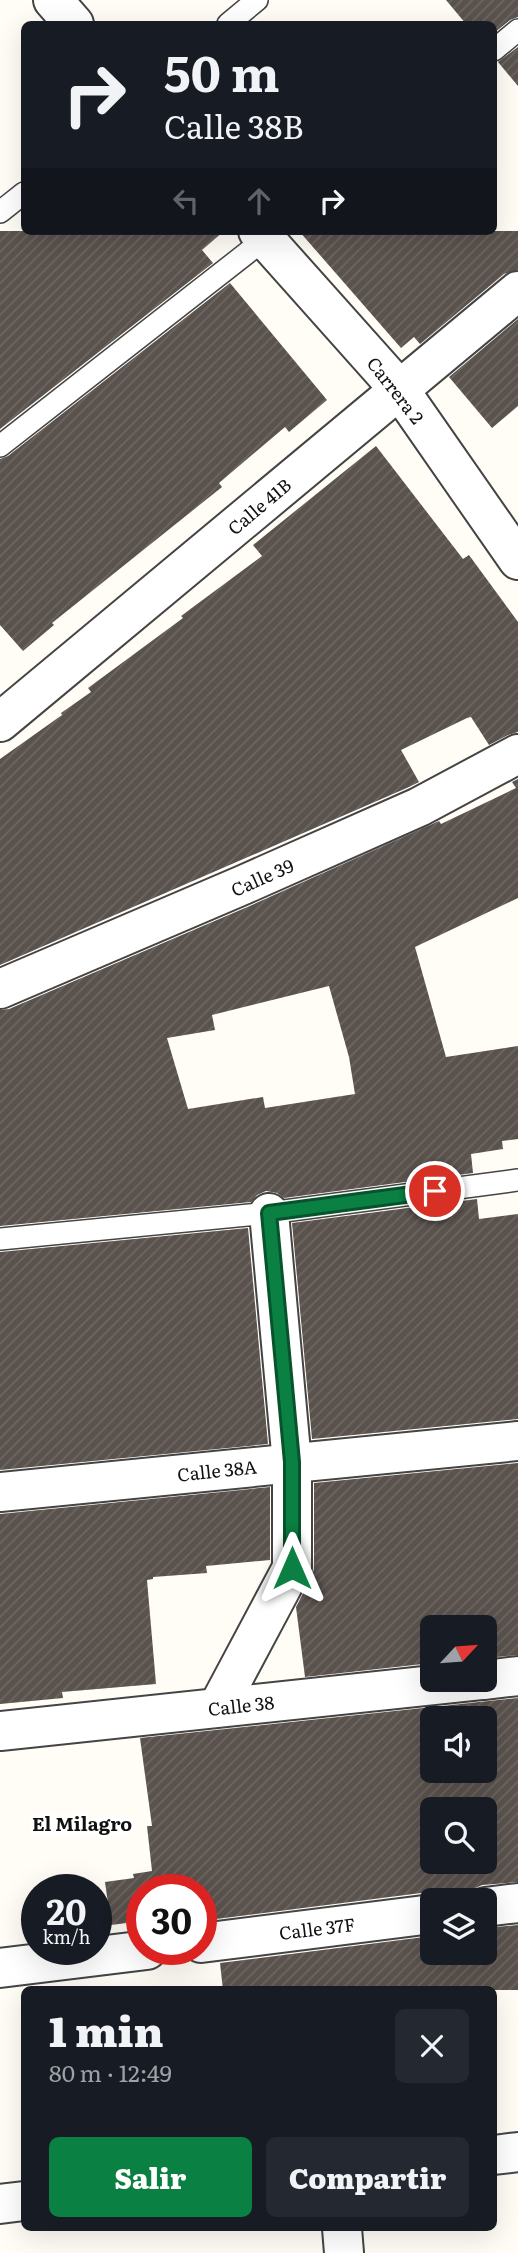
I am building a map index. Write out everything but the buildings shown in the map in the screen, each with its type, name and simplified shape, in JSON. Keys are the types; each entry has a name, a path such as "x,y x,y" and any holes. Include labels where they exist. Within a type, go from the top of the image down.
{"street":[{"path":"53,0 72,21"},
{"name":"Carrera 2","path":"267,235 399,389 518,560"},
{"name":"Calle 41B","path":"0,722 518,291"},
{"name":"Calle 39","path":"0,989 419,807 518,754"},
{"path":"218,1707 292,1568 292,1462 269,1213"},
{"name":"Calle 38A","path":"0,1492 518,1441"},
{"name":"Calle 38","path":"497,1678 518,1676"},
{"name":"Calle 38","path":"0,1731 420,1686"},
{"path":"497,1906 518,1903"},
{"name":"Calle 37F","path":"217,1941 420,1916"},
{"path":"0,1968 126,1953"},
{"path":"497,2155 518,2152"},
{"path":"0,2204 21,2202"},
{"path":"342,2231 344,2253"}],"lane":[{"path":"232,21 257,0"},
{"path":"497,48 518,30"},
{"path":"0,212 21,195"},
{"path":"0,446 265,235"},
{"path":"0,1240 269,1213 518,1180"}],"district":[{"name":"El Milagro","path":"82,1823"}],"route":[{"path":"292,1568 292,1462 269,1213 435,1191"}]}
